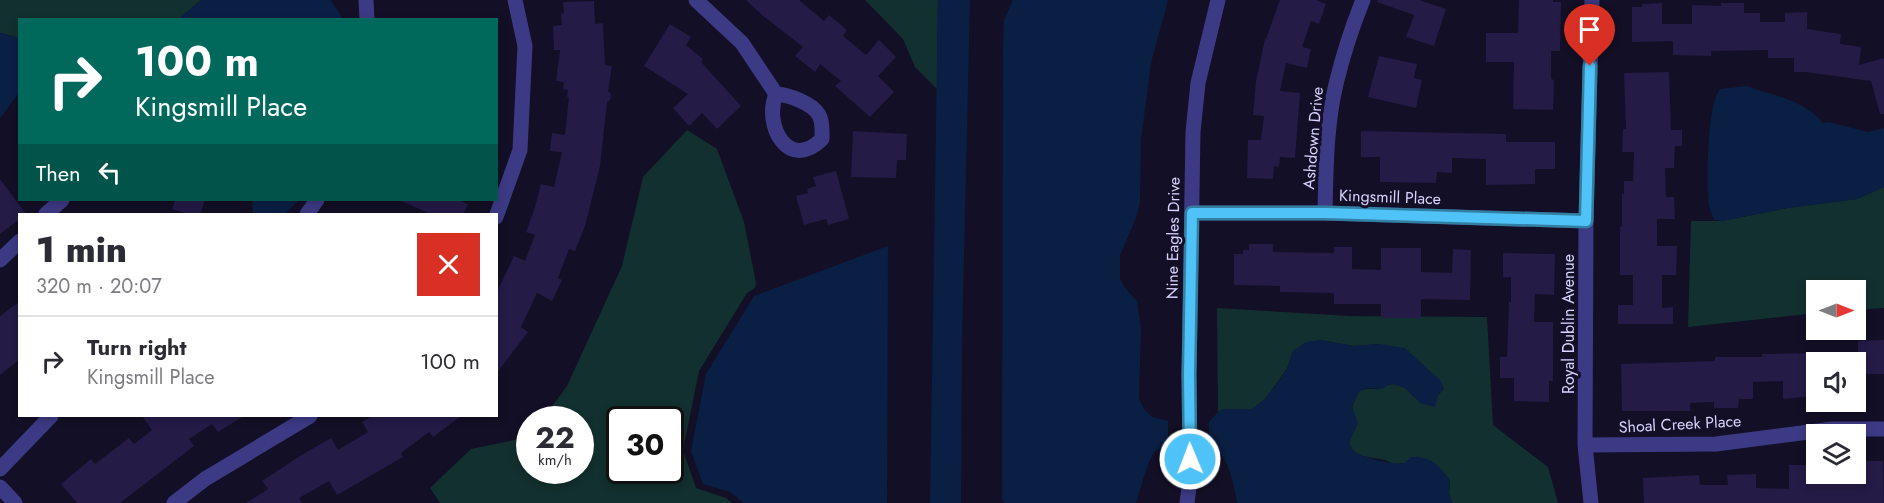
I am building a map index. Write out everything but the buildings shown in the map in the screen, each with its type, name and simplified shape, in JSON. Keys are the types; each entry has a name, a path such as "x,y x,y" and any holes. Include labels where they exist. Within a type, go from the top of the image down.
{"street":[{"path":"366,0 367,18"},
{"path":"497,213 520,150 525,46 515,0"},
{"path":"696,0 742,44 776,94"},
{"name":"Nine Eagles Drive","path":"1187,503 1190,480 1189,374 1193,132 1197,93 1218,0"},
{"name":"Ashdown Drive","path":"1325,213 1327,142 1335,85 1351,29 1363,0"},
{"name":"Royal Dublin Avenue","path":"1591,503 1586,445 1586,221 1592,0"},
{"path":"47,213 61,201"},
{"name":"Kingsmill Place","path":"1192,213 1325,213 1586,221"},
{"path":"0,260 18,243"},
{"path":"0,469 50,417"},
{"path":"174,503 205,479 308,417"},
{"name":"Shoal Creek Place","path":"1586,445 1716,444 1832,429 1884,429"},
{"name":"Nine Eagles Drive","path":"1190,480 1195,503"},
{"path":"0,487 15,503"}],"green space":[{"path":"0,0 201,0 180,18 18,18 18,38 0,33"},
{"path":"865,0 938,0 937,89 915,67 903,39"},
{"path":"687,130 717,149 744,222 756,283 755,288 747,293 699,371 684,445 684,406 606,406 606,484 684,484 684,453 696,488 726,498 732,503 440,503 430,488 471,449 516,440 516,484 594,484 594,406 552,406 567,386 622,266 643,177"},
{"path":"1884,187 1884,308 1866,309 1866,280 1806,280 1806,314 1688,327 1691,221 1722,221 1787,208 1857,199"},
{"path":"1217,308 1350,316 1487,317 1493,425 1548,467 1558,503 1452,503 1449,493 1450,480 1405,463 1393,464 1385,460 1362,456 1353,451 1349,443 1357,423 1352,407 1359,391 1381,389 1396,384 1406,389 1414,397 1438,395 1444,389 1379,344 1354,346 1320,340 1293,351 1287,369 1265,399 1252,409 1224,409 1218,412"}],"water":[{"path":"201,0 331,0 342,18 180,18"},
{"path":"938,0 970,0 962,343 961,503 930,503"},
{"path":"1013,0 1168,0 1151,63 1141,140 1140,203 1120,255 1120,279 1137,301 1141,329 1139,398 1144,409 1152,417 1168,421 1168,443 1154,452 1136,503 1004,503 1002,499 1003,45 1004,20"},
{"path":"0,33 18,38 18,94 0,118"},
{"path":"1746,86 1797,103 1823,123 1829,122 1868,132 1884,128 1884,187 1857,199 1787,208 1722,221 1714,220 1709,206 1708,181 1708,145 1712,111 1720,89"},
{"path":"252,201 298,201 286,213 253,213"},
{"path":"888,246 887,503 744,503 730,492 703,484 691,451 706,374 754,296"},
{"path":"1320,340 1354,346 1379,344 1405,348 1441,381 1444,389 1438,395 1435,407 1420,403 1407,389 1397,385 1390,384 1381,389 1368,388 1359,391 1352,407 1358,423 1349,443 1357,453 1378,460 1400,464 1411,457 1429,460 1450,480 1449,493 1452,503 1237,503 1227,464 1220,453 1209,444 1209,422 1224,409 1252,409 1265,399 1287,370 1293,351 1306,342"}],"route":[{"path":"1190,459 1192,213 1325,213 1586,221 1590,66"}]}
